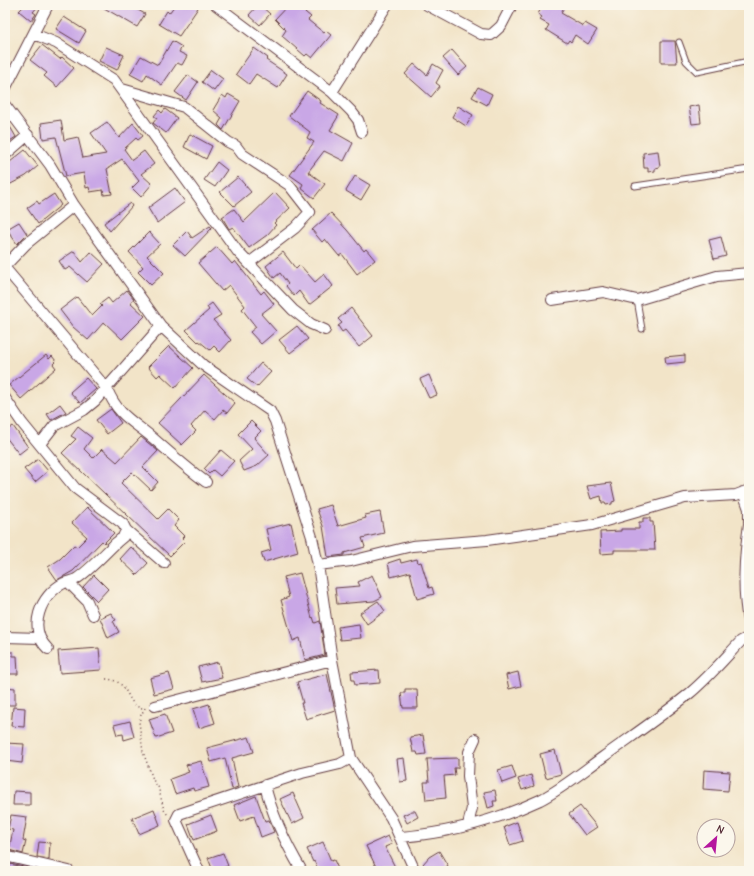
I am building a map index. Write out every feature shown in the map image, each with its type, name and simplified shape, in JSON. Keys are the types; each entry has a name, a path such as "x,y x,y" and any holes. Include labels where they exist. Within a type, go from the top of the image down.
{"street":[{"path":"5,89 48,5"},
{"path":"216,5 332,92 358,120 362,132"},
{"path":"332,92 387,5"},
{"path":"427,5 481,34 491,35 501,26 512,5"},
{"path":"34,34 56,43 114,80 122,89 141,119 199,200 249,263 293,310 311,324 325,330"},
{"path":"122,89 184,107 228,142 236,146 242,154 289,185 306,205 310,212 295,228 249,263"},
{"path":"5,105 50,165 74,205 160,326 203,365 270,411 275,421 312,537 318,565 332,660 351,758 391,818 401,837 415,871"},
{"path":"5,155 28,135"},
{"path":"74,205 26,244 5,267 107,389 112,401 126,419 145,432 183,466 206,482"},
{"path":"552,300 603,292 637,300 717,276 749,273"},
{"path":"40,444 54,426 84,410 107,389 160,326"},
{"path":"5,398 22,423 75,488 123,524 126,530 164,563"},
{"path":"318,565 351,561 412,546 487,540 592,525 685,498 736,495 746,491 749,508 749,523 744,556 743,583 749,626"},
{"path":"48,649 41,643 37,623 40,608 52,593 68,582 76,579 88,569 123,537 126,530"},
{"path":"68,582 84,597 93,614"},
{"path":"5,637 40,638"},
{"path":"401,837 428,835 468,825 506,814 541,799 575,779 602,757 642,731 691,692 741,641 749,637"},
{"path":"150,707 332,660"},
{"path":"468,825 472,808 468,776 469,752 475,739"},
{"path":"199,871 176,820 179,814 302,773 340,764 351,758"},
{"path":"265,785 269,803 302,871"},
{"path":"5,856 69,871"}],"lane":[{"path":"679,42 686,61 697,72 749,61"},
{"path":"635,186 749,169"},
{"path":"637,300 642,329"}],"path":[{"path":"106,679 117,681 123,686 136,707 150,707"},
{"path":"150,707 141,715 139,722 143,752 154,782 158,786 164,810 176,820"}],"building":[{"path":"25,5 39,5 33,12 36,14 31,21 19,11"},
{"path":"99,5 129,5 145,14 137,27"},
{"path":"175,5 194,5 198,8 179,36 159,24 167,11 169,13"},
{"path":"258,5 270,14 260,25 249,15"},
{"path":"288,5 291,5 298,11 300,8 311,17 308,20 324,33 326,31 331,35 312,58 307,54 305,56 282,36 286,30 275,19"},
{"path":"543,5 565,5 561,13 583,26 585,23 597,30 588,44 575,35 571,42 569,40 567,43 546,30 549,25 540,20 542,17 538,14"},
{"path":"64,17 86,31 79,43 56,29"},
{"path":"172,41 182,47 179,52 187,56 182,65 177,63 162,85 147,74 143,81 130,74 141,56 158,65"},
{"path":"661,41 675,41 677,63 661,63"},
{"path":"42,45 60,59 62,57 74,68 57,87 44,76 47,73 30,60"},
{"path":"106,47 124,55 117,70 99,61"},
{"path":"254,48 268,58 266,60 287,74 278,88 256,74 249,84 236,74"},
{"path":"452,50 467,67 458,75 443,58"},
{"path":"414,64 427,75 433,64 443,70 436,83 440,86 431,97 405,74"},
{"path":"211,70 223,79 214,91 202,82"},
{"path":"188,75 198,82 186,100 175,92"},
{"path":"478,87 492,94 487,105 472,97"},
{"path":"307,91 321,101 320,103 339,115 330,130 353,143 344,161 324,151 308,172 325,184 314,198 301,188 303,184 290,175 314,142 307,138 310,132 289,116"},
{"path":"228,94 240,101 223,130 218,125 222,118 213,110 222,95 226,98"},
{"path":"699,105 701,123 692,124 689,107"},
{"path":"458,106 473,115 466,126 452,117"},
{"path":"165,109 177,118 166,133 153,123 157,118 154,116 159,110 162,113"},
{"path":"5,118 16,137 5,144"},
{"path":"61,120 64,140 78,137 83,158 106,154 91,133 107,122 119,138 133,123 143,136 138,140 136,138 124,149 132,160 144,151 154,164 141,174 152,184 141,197 132,188 139,181 122,159 107,169 112,194 104,195 103,190 90,192 89,187 86,188 84,173 66,176 56,137 43,139 41,123"},
{"path":"190,134 212,146 206,159 184,147"},
{"path":"25,150 38,166 26,176 5,187 5,166"},
{"path":"658,151 660,167 655,168 655,171 648,172 648,168 644,168 643,153"},
{"path":"217,162 227,170 215,187 204,180"},
{"path":"355,176 370,185 361,200 346,191"},
{"path":"238,177 251,192 234,206 220,192"},
{"path":"175,188 185,202 157,223 148,208"},
{"path":"275,192 290,208 274,223 276,225 267,235 249,248 233,227 229,229 222,217 234,209 244,222"},
{"path":"54,194 61,205 38,224 27,208 37,201 39,204"},
{"path":"130,203 132,206 110,231 104,223"},
{"path":"331,213 364,251 366,249 375,260 357,274 342,254 339,256 325,239 322,242 312,230"},
{"path":"19,222 27,234 17,244 7,229"},
{"path":"210,226 212,228 185,256 173,245 187,231 192,238"},
{"path":"149,232 160,244 147,256 164,273 151,285 138,272 143,267 129,252"},
{"path":"721,237 726,256 714,259 709,240"},
{"path":"217,247 232,264 235,261 261,294 264,291 274,304 261,314 276,331 261,344 250,332 256,327 242,309 245,306 229,285 222,291 198,263"},
{"path":"74,251 82,262 91,252 104,264 87,282 70,267 65,270 59,261"},
{"path":"283,252 296,269 300,265 315,282 324,274 333,286 309,305 299,291 294,296 286,286 288,284 280,273 274,278 266,266"},
{"path":"127,290 134,299 130,302 145,316 122,339 104,322 88,340 73,327 60,310 77,297 92,316 102,306 100,304 108,298 112,303"},
{"path":"212,303 221,315 213,320 231,340 220,352 214,346 210,350 199,341 198,342 186,330 209,310 207,307"},
{"path":"351,308 373,336 359,347 345,330 342,332 338,326 342,323 338,319"},
{"path":"297,326 308,339 290,353 279,340"},
{"path":"169,346 193,368 175,388 160,374 157,377 148,367"},
{"path":"46,355 49,359 52,356 56,361 53,364 56,368 21,399 9,385"},
{"path":"685,355 685,362 666,364 665,357"},
{"path":"261,363 271,372 257,387 247,379"},
{"path":"204,375 235,403 227,413 223,410 215,419 205,410 191,426 196,431 182,445 158,423"},
{"path":"429,375 437,395 429,398 420,379"},
{"path":"86,378 96,389 80,403 70,392"},
{"path":"60,404 66,412 51,420 47,414"},
{"path":"111,409 121,423 107,434 96,420"},
{"path":"251,421 261,431 254,438 269,455 257,466 244,471 239,461 252,449 238,434"},
{"path":"13,426 28,447 19,454 5,436 5,432"},
{"path":"78,427 92,438 84,449 93,458 102,449 117,462 141,437 158,451 143,467 158,482 151,490 132,472 121,483 158,519 168,509 179,520 174,526 184,536 182,538 185,541 170,556 62,453 76,439 71,436"},
{"path":"221,450 234,461 220,476 213,470 209,474 204,469"},
{"path":"38,459 48,471 35,482 24,469"},
{"path":"611,483 615,501 612,502 612,504 606,505 605,503 602,503 601,496 591,499 587,486"},
{"path":"331,505 338,526 366,518 365,515 380,512 384,533 362,538 365,547 344,553 344,555 328,557 323,526 317,509"},
{"path":"87,507 114,533 104,543 102,541 73,571 57,580 48,567 60,559 74,545 77,547 87,537 72,523"},
{"path":"643,518 650,518 650,522 653,522 655,550 614,550 614,553 601,554 600,532 621,531 621,529 639,529 639,522 643,522"},
{"path":"291,523 298,552 264,562 261,553 271,550 266,529"},
{"path":"131,547 148,563 137,575 120,559"},
{"path":"400,559 401,563 417,559 418,563 421,562 429,588 432,587 434,594 417,599 410,572 391,577 388,563"},
{"path":"300,573 312,618 313,617 315,623 320,621 325,655 305,660 300,638 293,641 281,600 289,597 284,577"},
{"path":"94,575 108,589 97,601 83,587"},
{"path":"372,575 382,597 374,601 337,604 335,588 360,586 358,582"},
{"path":"378,601 385,611 367,624 360,613"},
{"path":"111,613 116,620 113,621 119,632 108,638 100,618"},
{"path":"359,624 361,638 340,640 338,627"},
{"path":"99,648 101,670 60,673 58,651"},
{"path":"5,652 13,652 13,656 17,656 18,674 5,674"},
{"path":"218,662 222,678 202,682 198,667"},
{"path":"379,670 380,683 355,685 354,680 352,680 351,672"},
{"path":"518,672 521,686 509,689 506,675"},
{"path":"169,673 174,689 154,694 150,678"},
{"path":"327,674 335,710 306,719 297,682"},
{"path":"5,687 15,688 15,705 5,705"},
{"path":"405,689 417,689 418,708 403,708 401,693 405,693"},
{"path":"209,704 215,723 199,728 193,709"},
{"path":"13,707 25,708 24,727 11,726"},
{"path":"165,714 172,733 156,738 149,719"},
{"path":"130,721 134,737 124,740 123,734 117,735 114,725"},
{"path":"423,735 426,754 418,755 417,752 413,752 410,737"},
{"path":"249,737 254,752 232,758 238,787 232,789 225,758 211,762 207,748"},
{"path":"5,743 24,744 22,763 5,761"},
{"path":"555,750 561,774 546,778 540,754"},
{"path":"404,758 407,781 400,782 397,759"},
{"path":"458,758 458,768 454,768 455,775 444,776 446,798 426,800 424,782 429,782 427,759"},
{"path":"201,761 209,787 194,791 193,788 175,794 170,779 189,772 186,765"},
{"path":"512,766 516,778 502,783 498,770"},
{"path":"704,770 730,772 728,791 703,789"},
{"path":"531,775 534,786 522,790 518,779"},
{"path":"495,790 497,801 493,801 494,806 488,808 484,792"},
{"path":"14,791 30,792 30,805 13,805"},
{"path":"293,793 304,818 292,824 280,799"},
{"path":"256,796 265,821 269,820 274,832 261,837 254,816 240,821 234,805"},
{"path":"580,806 597,827 585,835 569,814"},
{"path":"154,809 160,825 139,834 132,818"},
{"path":"415,811 418,817 407,823 403,815"},
{"path":"11,815 27,817 23,840 26,841 23,854 9,850 13,830 8,829"},
{"path":"211,815 217,831 194,840 188,824"},
{"path":"517,822 523,841 510,845 504,827"},
{"path":"388,836 392,844 385,847 397,871 378,871 366,846"},
{"path":"39,842 50,843 49,859 37,857"},
{"path":"323,842 331,861 334,860 339,871 319,871 314,861 313,862 307,849"},
{"path":"439,851 448,866 446,867 449,871 428,871 423,864 429,857"},
{"path":"223,853 228,866 213,871 208,858"},
{"path":"10,864 40,871 9,871"}]}
